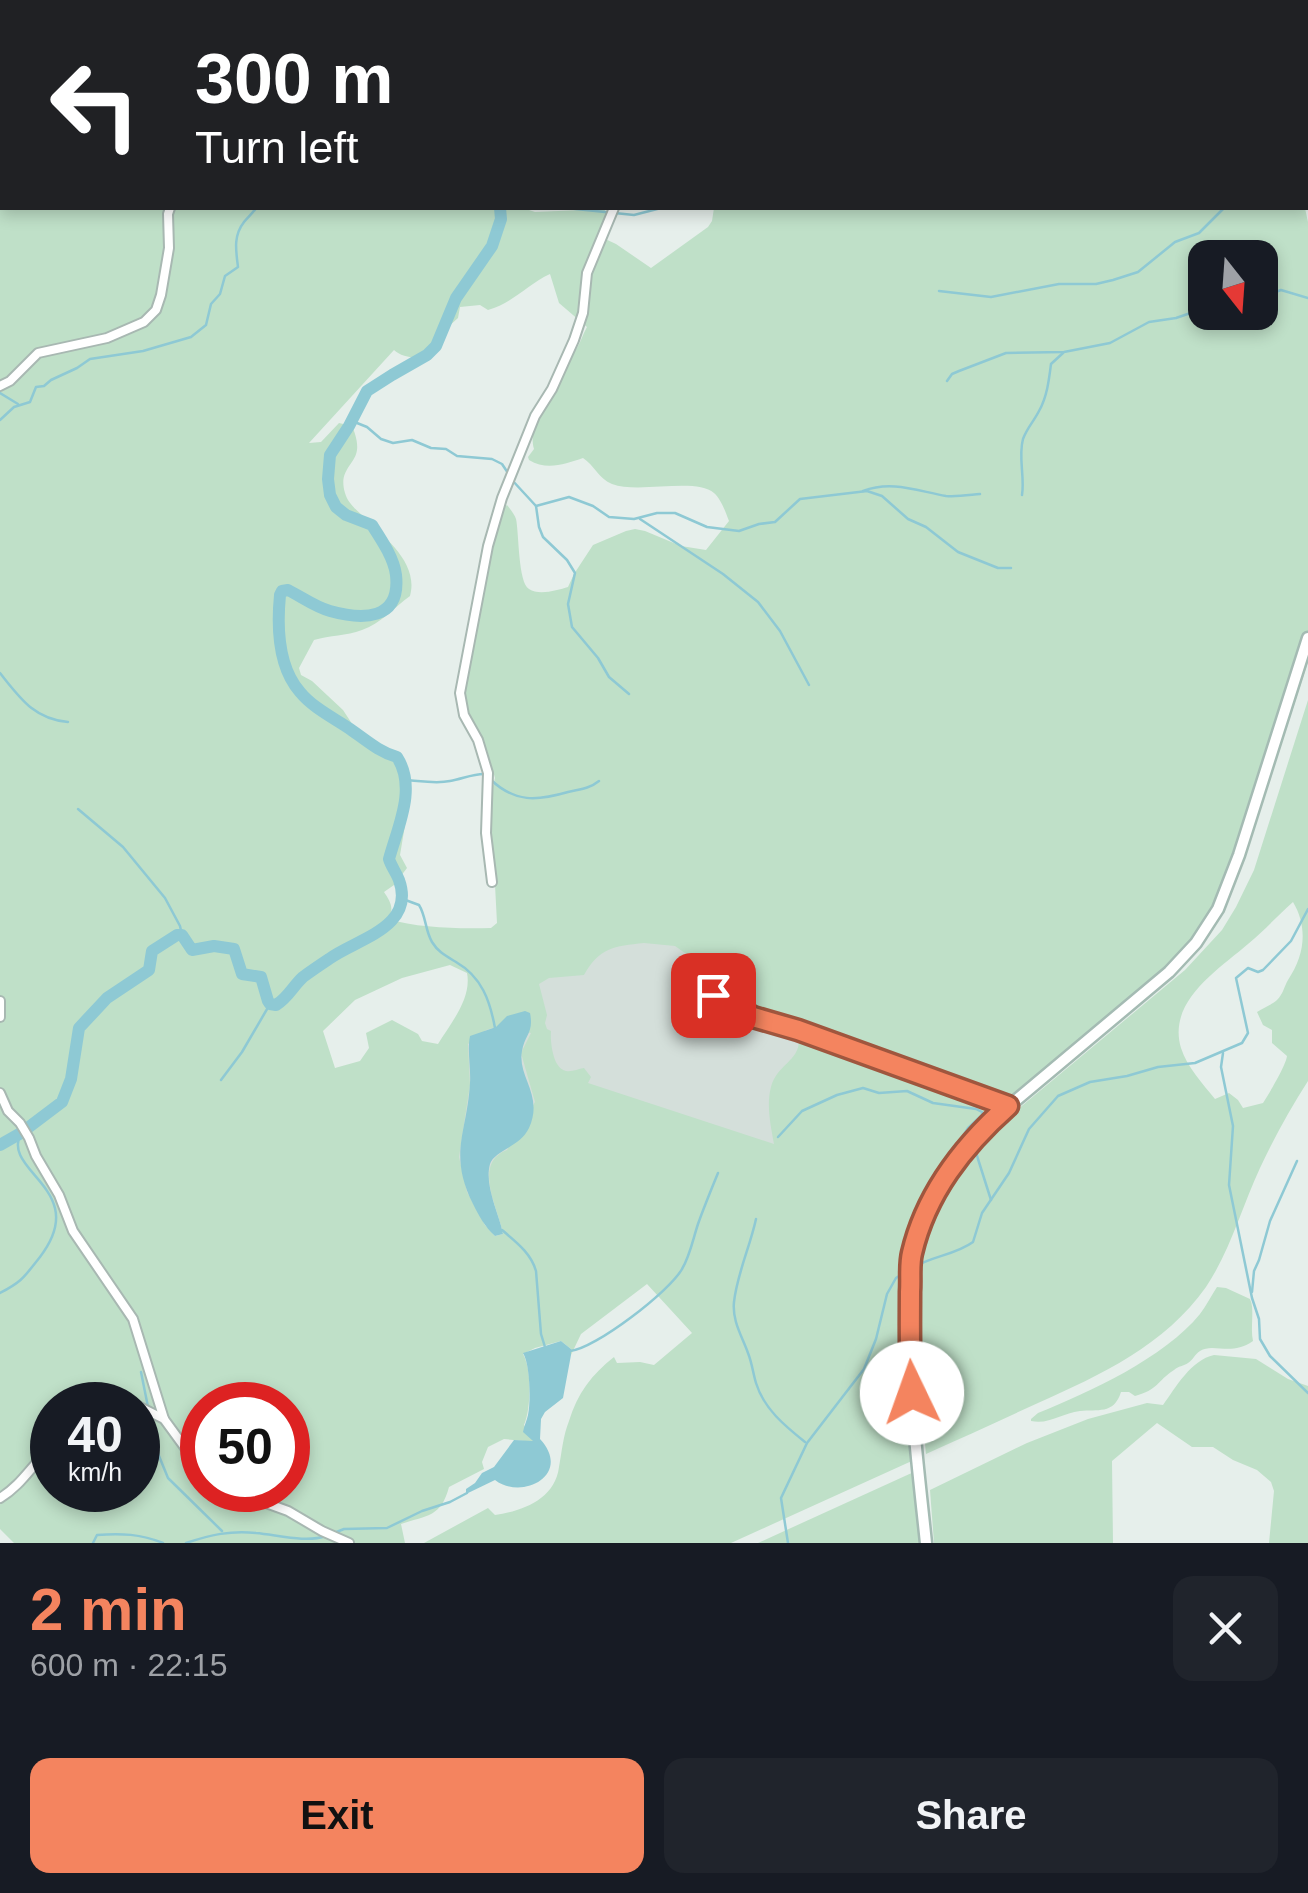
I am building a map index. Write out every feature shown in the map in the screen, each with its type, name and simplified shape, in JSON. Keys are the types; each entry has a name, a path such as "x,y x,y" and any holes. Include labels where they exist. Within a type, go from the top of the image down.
{"main road":[{"path":"926,1543 909,1357 911,1256 922,1222 937,1188 962,1152 1008,1106 1169,972 1196,943 1218,909 1239,855 1308,638"}],"street":[{"path":"0,386 38,353 107,338 144,322 156,310 169,248 169,210"},
{"path":"492,882 486,832 488,773 478,740 464,715 460,693 488,546 502,498 536,416 574,340 583,313 587,274 613,210"},
{"path":"713,995 753,1017 1008,1106"},
{"path":"0,1001 0,1017"},
{"path":"0,1094 29,1138 74,1231 133,1319 164,1420 180,1441"},
{"path":"160,1418 164,1420"},
{"path":"0,1498 30,1469"},
{"path":"291,1512 350,1543"}],"shaded area":[{"path":"936,701 815,1162 430,1206 464,1015"}],"green space":[{"path":"0,210 605,210 611,221 603,238 651,268 708,227 714,210 1305,210 1308,662 1246,854 1231,889 1204,929 1175,960 991,1113 948,1163 922,1206 908,1250 902,1310 914,1460 731,1543 424,1543 488,1508 495,1515 536,1502 556,1478 572,1411 592,1378 614,1357 617,1363 654,1365 692,1333 647,1284 581,1334 571,1355 571,1349 561,1341 523,1354 530,1389 524,1425 535,1442 504,1439 488,1447 482,1462 484,1469 449,1487 437,1510 401,1524 405,1543 14,1543 0,1529","holes":["550,274 559,303 587,327 540,411 529,460 549,466 583,458 607,482 623,487 706,488 719,499 729,521 706,550 681,546 645,531 626,531 593,545 568,587 538,592 525,585 515,517 507,505 500,510 461,682 466,712 487,751 495,778 489,802 489,863 495,885 497,923 491,928 466,928 388,919 391,908 384,892 407,868 400,855 411,789 402,780 395,762 362,739 343,710 301,675 299,668 314,640 369,627 410,596 410,573 398,552 346,497 345,473 357,450 352,426 339,423 321,442 309,443 394,350 412,357 432,355 438,336 458,318 460,307 480,305 488,310","624,945 675,946 699,963 730,996 795,1024 799,1045 775,1078 770,1094 774,1144 588,1083 591,1077 584,1068 566,1071 555,1060 539,984 549,978 584,975 602,954","450,965 467,973 468,982 463,1001 438,1044 422,1041 418,1034 392,1020 366,1033 369,1048 360,1061 335,1068 323,1031 355,1000 402,978","496,1027 531,1033 521,1053 535,1102 507,1150 491,1165 490,1187 503,1234 495,1236 467,1192 459,1157 470,1085 468,1044"]},
{"path":"1308,700 1308,1081 1265,1157 1222,1259 1190,1307 1130,1356 1085,1381 926,1454 918,1366 919,1286 925,1248 938,1210 959,1172 988,1134 1185,970 1222,930 1254,870","holes":["1293,902 1302,931 1298,961 1279,998 1257,1012 1263,1025 1272,1030 1272,1043 1287,1056 1284,1066 1263,1103 1243,1108 1229,1093 1215,1099 1181,1048 1181,1016 1198,988"]},
{"path":"1217,1287 1250,1299 1253,1341 1237,1348 1200,1351 1148,1391 1135,1396 1121,1392 1109,1408 1031,1421 1038,1413 1103,1384 1167,1345 1200,1314"},
{"path":"1214,1355 1256,1359 1288,1379 1308,1386 1308,1543 1269,1543 1274,1491 1271,1482 1257,1470 1213,1447 1192,1447 1157,1423 1112,1461 1113,1543 934,1543 930,1490 1027,1443 1088,1419 1147,1403 1163,1405 1191,1368"},
{"path":"916,1471 923,1543 758,1543"}],"water":[{"path":"525,1011 530,1013 531,1025 521,1060 532,1096 533,1116 525,1134 490,1164 490,1190 503,1234 495,1236 475,1208 460,1157 470,1083 469,1042 470,1036"},
{"path":"561,1341 571,1349 563,1398 541,1419 540,1439 549,1452 551,1464 547,1473 530,1486 506,1486 495,1480 466,1494 466,1489 494,1467 514,1440 533,1441 523,1432 530,1392 523,1353"}],"waterway":[{"path":"0,420 14,407 30,402 36,387 90,359 143,351 191,337 206,325 225,276 238,267 238,233 254,210"},
{"path":"0,1145 62,1102 71,1079 79,1028 107,998 149,970 152,951 177,935 182,935 192,950 214,946 234,949 242,974 261,977 268,1001 276,1005 303,977 380,930 399,910 399,880 389,859 404,807 403,769 397,757 378,749 317,708 293,682 281,646 280,595 288,590 324,609 355,616 377,614 392,601 396,575 390,555 372,525 336,507 328,479 330,455 367,391 436,346 456,298 492,246 500,210"},
{"path":"585,210 634,215 653,210"},
{"path":"939,291 991,297 1059,284 1113,280 1138,272 1175,242 1199,233 1222,210"},
{"path":"1278,291 1308,298"},
{"path":"947,381 952,374 1006,353 1064,352 1110,343 1149,322 1188,314"},
{"path":"1022,495 1023,439 1044,400 1051,364 1063,353"},
{"path":"0,393 18,404"},
{"path":"352,421 393,443 412,440 457,456 492,459 508,473"},
{"path":"512,480 536,506 543,537 575,573 568,604 572,627 609,677 629,694"},
{"path":"863,491 894,486 946,496 980,494"},
{"path":"536,506 569,497 609,517 634,519 675,513 707,527 739,531 775,522 800,499 867,491 882,496 908,519 926,527 958,552 998,568 1011,568"},
{"path":"640,519 758,602 780,631 809,685"},
{"path":"0,673 37,712 68,722"},
{"path":"407,780 445,782 484,774"},
{"path":"490,779 508,792 527,798 557,795 599,781"},
{"path":"78,809 123,847 165,898 182,935"},
{"path":"400,898 419,905 434,945 478,982 495,1028"},
{"path":"916,1266 973,1242 982,1213 1009,1173 1029,1129 1058,1096 1090,1082 1195,1063 1242,1043 1248,1033 1236,978 1248,968 1263,970 1291,941 1308,909"},
{"path":"221,1080 270,1004"},
{"path":"1223,1053 1221,1067 1233,1126 1229,1185 1260,1339 1270,1356 1308,1393"},
{"path":"778,1137 802,1111 863,1088 879,1093 907,1091 933,1103 982,1112 960,1141 963,1144"},
{"path":"0,1293 23,1278 40,1257 53,1234 56,1214 51,1198 22,1159 18,1147 21,1133"},
{"path":"970,1148 976,1152 991,1200"},
{"path":"1252,1292 1254,1271 1270,1221 1297,1161"},
{"path":"570,1351 613,1330 675,1279 687,1259 718,1173"},
{"path":"756,1219 738,1281 734,1316 764,1401 805,1442"},
{"path":"502,1230 534,1265 545,1347"},
{"path":"788,1543 781,1498 807,1443 864,1369 887,1294 896,1278 905,1272"},
{"path":"141,1372 143,1382"},
{"path":"160,1458 168,1478 222,1531"},
{"path":"334,1533 344,1529 387,1528 467,1493"},
{"path":"186,1543 238,1532 301,1539 326,1536"},
{"path":"93,1543 97,1535 114,1534 163,1543"}],"route":[{"path":"713,995 753,1017 1008,1106 962,1152 937,1188 922,1222 911,1256 912,1393"}]}
